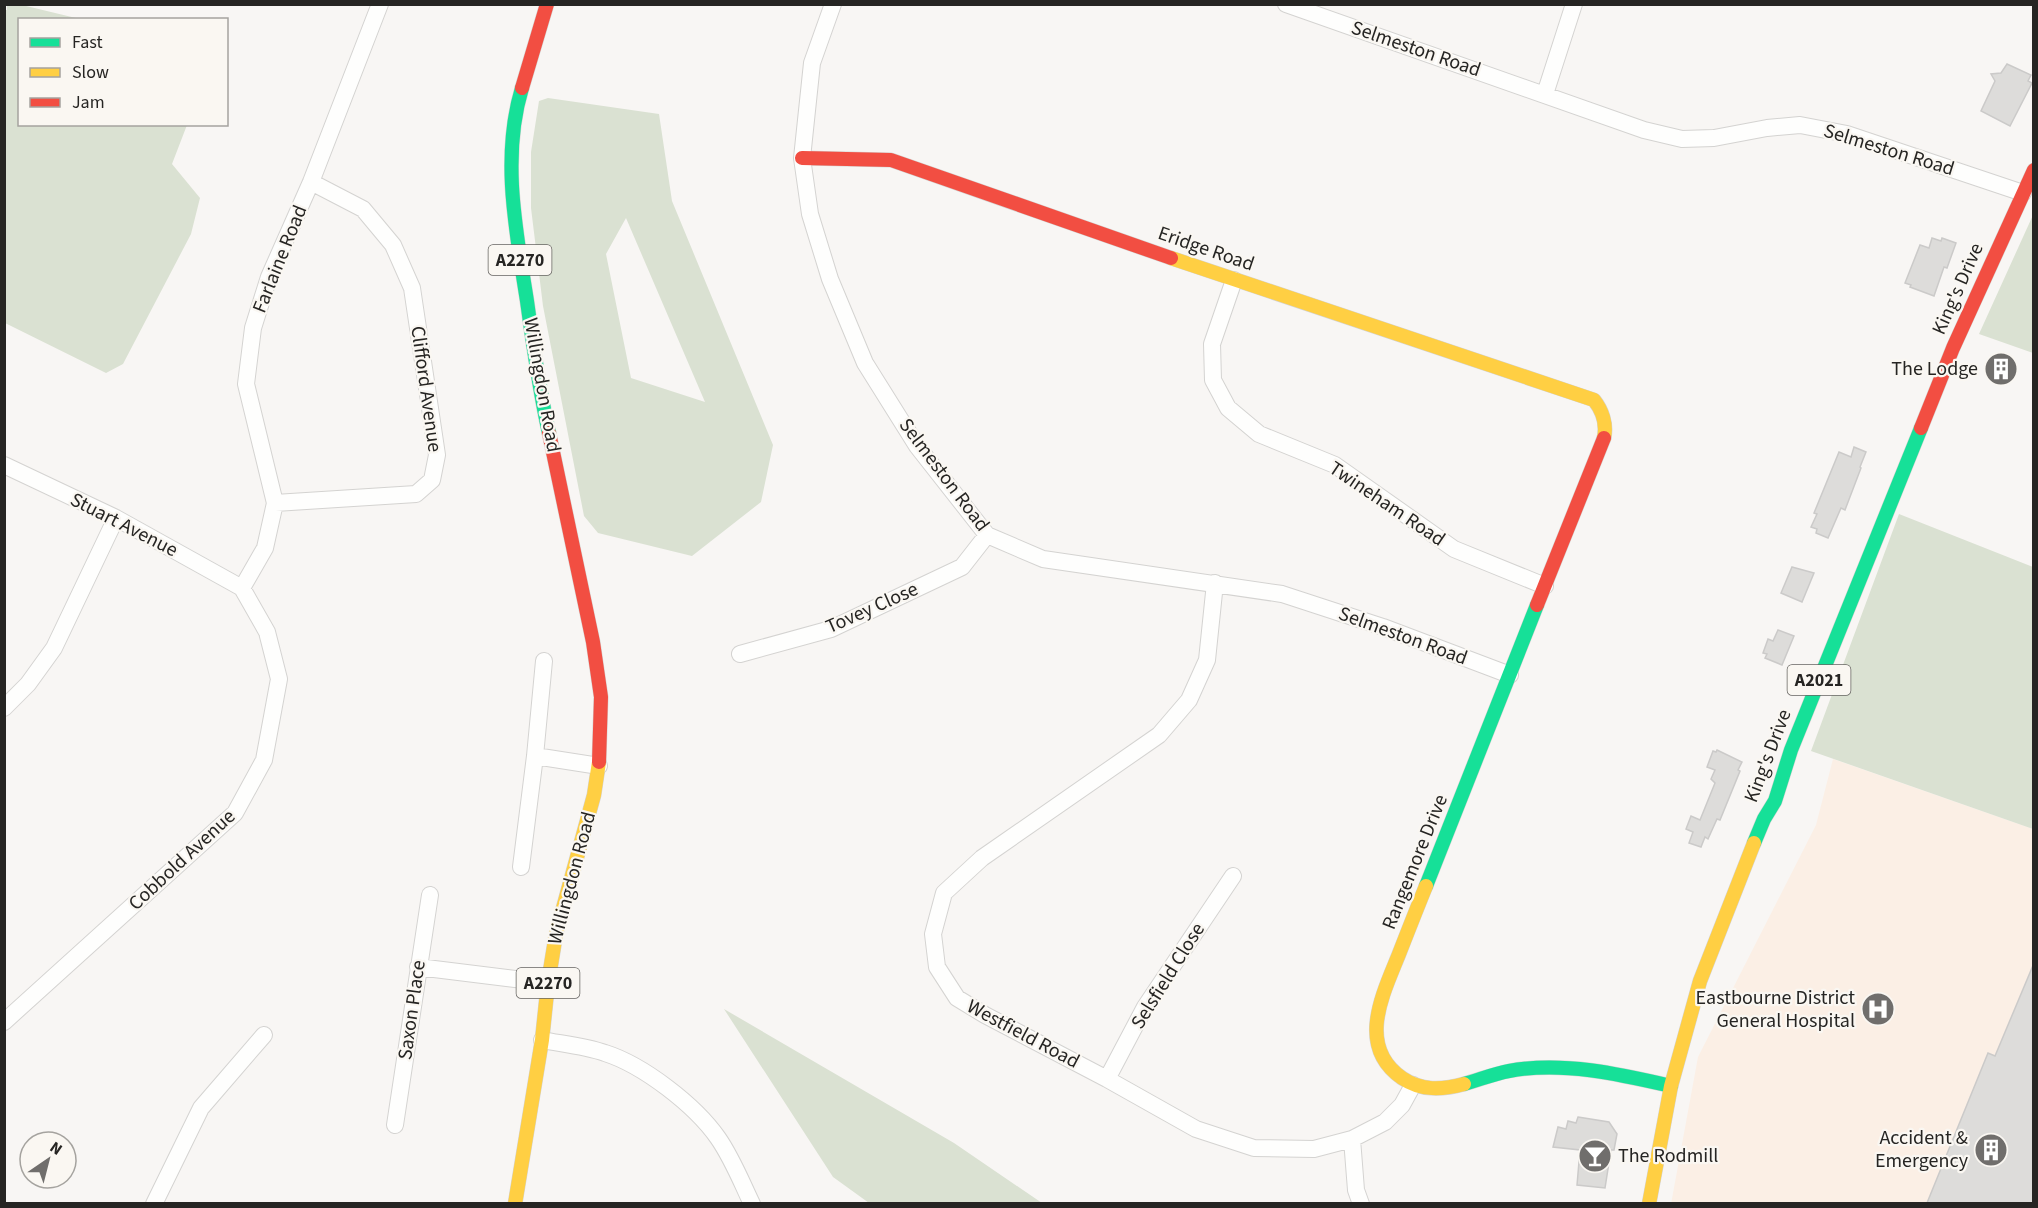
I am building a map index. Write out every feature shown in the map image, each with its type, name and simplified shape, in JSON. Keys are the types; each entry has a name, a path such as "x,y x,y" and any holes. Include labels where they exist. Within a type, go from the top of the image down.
{"main road":[{"name":"Willingdon Road","path":"515,1203 542,1040 556,934 594,795 599,766 601,697 593,642 542,401 514,219 511,139 518,101 547,4"},
{"name":"Eridge Road","path":"802,158 891,160 1234,280 1594,400"},
{"name":"King's Drive","path":"1649,1203 1671,1086 1700,981 1764,819 1775,801 1805,713 1953,348 2034,170"},
{"name":"Rangemore Drive","path":"1594,400 1605,422 1605,434 1380,1001 1375,1032 1381,1055 1388,1067 1400,1077 1427,1089 1442,1089 1517,1070 1560,1068 1605,1072 1671,1086"}],"street":[{"name":"Farlaine Road","path":"242,588 265,548 275,503 246,384 253,328 269,277 311,182 380,4"},
{"name":"Selmeston Road","path":"832,4 813,63 802,158 810,214 830,279 865,363 917,446 987,535 1043,559 1282,594 1383,627 1510,675"},
{"name":"Selmeston Road","path":"1286,4 1644,130 1682,139 1714,138 1800,124 1847,134 2023,193"},
{"path":"1545,94 1574,4"},
{"name":"Clifford Avenue","path":"275,503 416,494 432,480 437,455 411,288 393,245 363,209 311,182"},
{"name":"Twineham Road","path":"1234,280 1212,344 1213,380 1228,408 1259,434 1335,465 1454,549 1545,585"},
{"name":"Stuart Avenue","path":"4,465 116,518 242,588"},
{"path":"4,708 28,684 54,648 116,518"},
{"name":"Tovey Close","path":"740,654 831,628 962,567 987,535"},
{"name":"Westfield Road","path":"1215,583 1207,660 1189,700 1159,735 982,858 944,893 933,934 937,968 957,998 1196,1129 1254,1148 1314,1149 1352,1139 1385,1122 1402,1105 1413,1084"},
{"name":"Cobbold Avenue","path":"4,1022 235,813 264,760 279,679 267,632 242,588"},
{"path":"521,867 544,661"},
{"path":"535,756 599,766"},
{"name":"Selsfield Close","path":"1107,1079 1145,1007 1233,876"},
{"name":"Saxon Place","path":"395,1125 430,896"},
{"path":"418,967 548,982"},
{"path":"154,1203 201,1108 264,1035"},
{"path":"542,1040 605,1052 628,1062 658,1080 687,1104 716,1136 731,1159 752,1203"},
{"path":"1352,1139 1356,1190 1360,1203"}],"shaded area":[{"name":"Eastbourne District General Hospital","path":"1833,759 2033,829 2033,1203 1671,1204 1698,1057 1816,825"}],"green space":[{"path":"7,5 22,5 76,18 18,18 18,126 187,126 172,164 200,198 191,234 123,364 106,373 5,323 4,10 7,10"},
{"path":"548,98 659,114 672,201 773,445 761,502 692,556 598,533 584,516 543,306 531,208 531,152 539,101","holes":["626,218 705,402 631,378 606,254"]},
{"path":"2033,215 2034,353 1979,334"},
{"path":"1899,514 2033,567 2033,829 1811,751"},
{"path":"724,1009 954,1143 1042,1203 869,1203 833,1177"}],"building":[{"path":"2007,64 2031,75 2028,81 2032,83 2010,126 1981,111 1995,81 1991,74 2001,73"},
{"path":"1932,238 1941,241 1942,238 1956,243 1947,268 1944,267 1934,296 1905,283 1920,245 1929,248"},
{"path":"1854,447 1866,452 1845,510 1841,508 1828,538 1816,533 1817,529 1811,527 1817,514 1814,513 1839,452 1851,457"},
{"path":"1792,567 1814,573 1802,602 1781,593"},
{"path":"1778,630 1794,636 1782,665 1765,658 1767,654 1763,653 1768,639 1773,641"},
{"path":"1717,750 1742,762 1720,820 1717,819 1708,839 1705,837 1701,847 1689,843 1693,832 1686,829 1691,816 1700,820 1715,783 1711,779 1715,770 1707,767 1713,751"},
{"name":"Accident & Emergency","path":"2034,963 2034,1203 1927,1203 1988,1053 1995,1056"},
{"name":"The Rodmill","path":"1578,1117 1609,1122 1617,1134 1614,1150 1611,1150 1605,1188 1577,1185 1580,1150 1553,1147 1558,1127 1566,1129 1568,1121 1576,1123"}],"traffic: fast":[{"path":"522,88 512,141 512,194 534,350 549,433"},
{"path":"1754,843 1775,801 1791,750 1921,428"},
{"path":"1426,886 1537,605"},
{"path":"1464,1084 1509,1071 1549,1067 1611,1073 1671,1086"}],"traffic: slow":[{"path":"1171,258 1594,400 1603,418 1604,438"},
{"path":"515,1204 542,1040 556,934 594,795 599,762"},
{"path":"1649,1204 1671,1086 1700,981 1754,843"},
{"path":"1426,886 1381,1002 1377,1019 1380,1051 1388,1065 1409,1082 1432,1088 1464,1084"}],"traffic: jam":[{"path":"522,88 547,4"},
{"path":"802,158 891,160 1171,258"},
{"path":"1921,428 1953,348 2034,170"},
{"path":"549,433 593,642 601,697 599,762"},
{"path":"1537,605 1604,438"}],"place":[{"name":"The Lodge","path":"2001,369"},
{"name":"Eastbourne District General Hospital","path":"1878,1009"},
{"name":"Accident & Emergency","path":"1991,1150"},
{"name":"The Rodmill","path":"1595,1156"}]}
